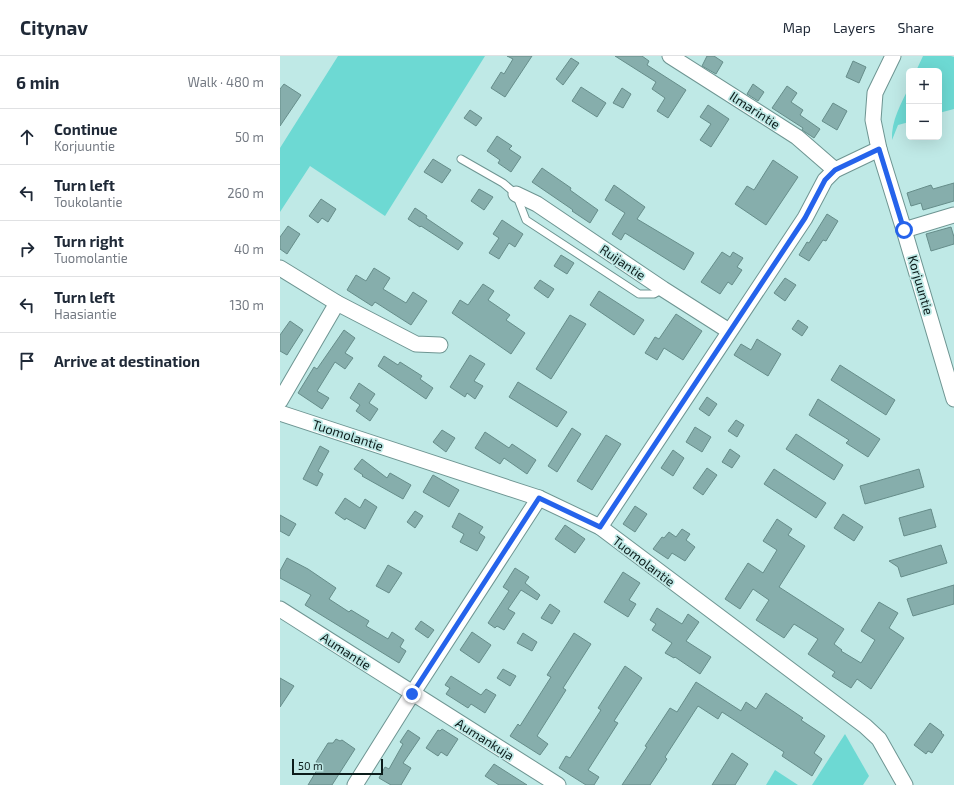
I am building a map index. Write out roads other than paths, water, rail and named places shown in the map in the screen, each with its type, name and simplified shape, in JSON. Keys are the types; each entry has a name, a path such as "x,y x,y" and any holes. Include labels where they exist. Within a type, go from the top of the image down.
{"street":[{"name":"Ilmarintie","path":"670,56 797,137 835,170"},
{"name":"Korjuuntie","path":"893,56 875,93 873,120 879,149 953,396"},
{"path":"600,527 805,218 825,180 835,170 879,149"},
{"name":"Ruijantie","path":"516,194 537,204 663,289 729,331"},
{"path":"904,230 954,214"},
{"path":"280,268 338,303 416,344 440,345"},
{"path":"280,402 338,303"},
{"name":"Tuomolantie","path":"280,412 539,498 600,527 865,726 879,739 905,785"},
{"path":"355,785 539,498"},
{"name":"Aumantie","path":"280,609 412,694"},
{"name":"Aumankuja","path":"412,694 558,785"}],"lane":[{"path":"461,159 503,183 516,194"}]}
